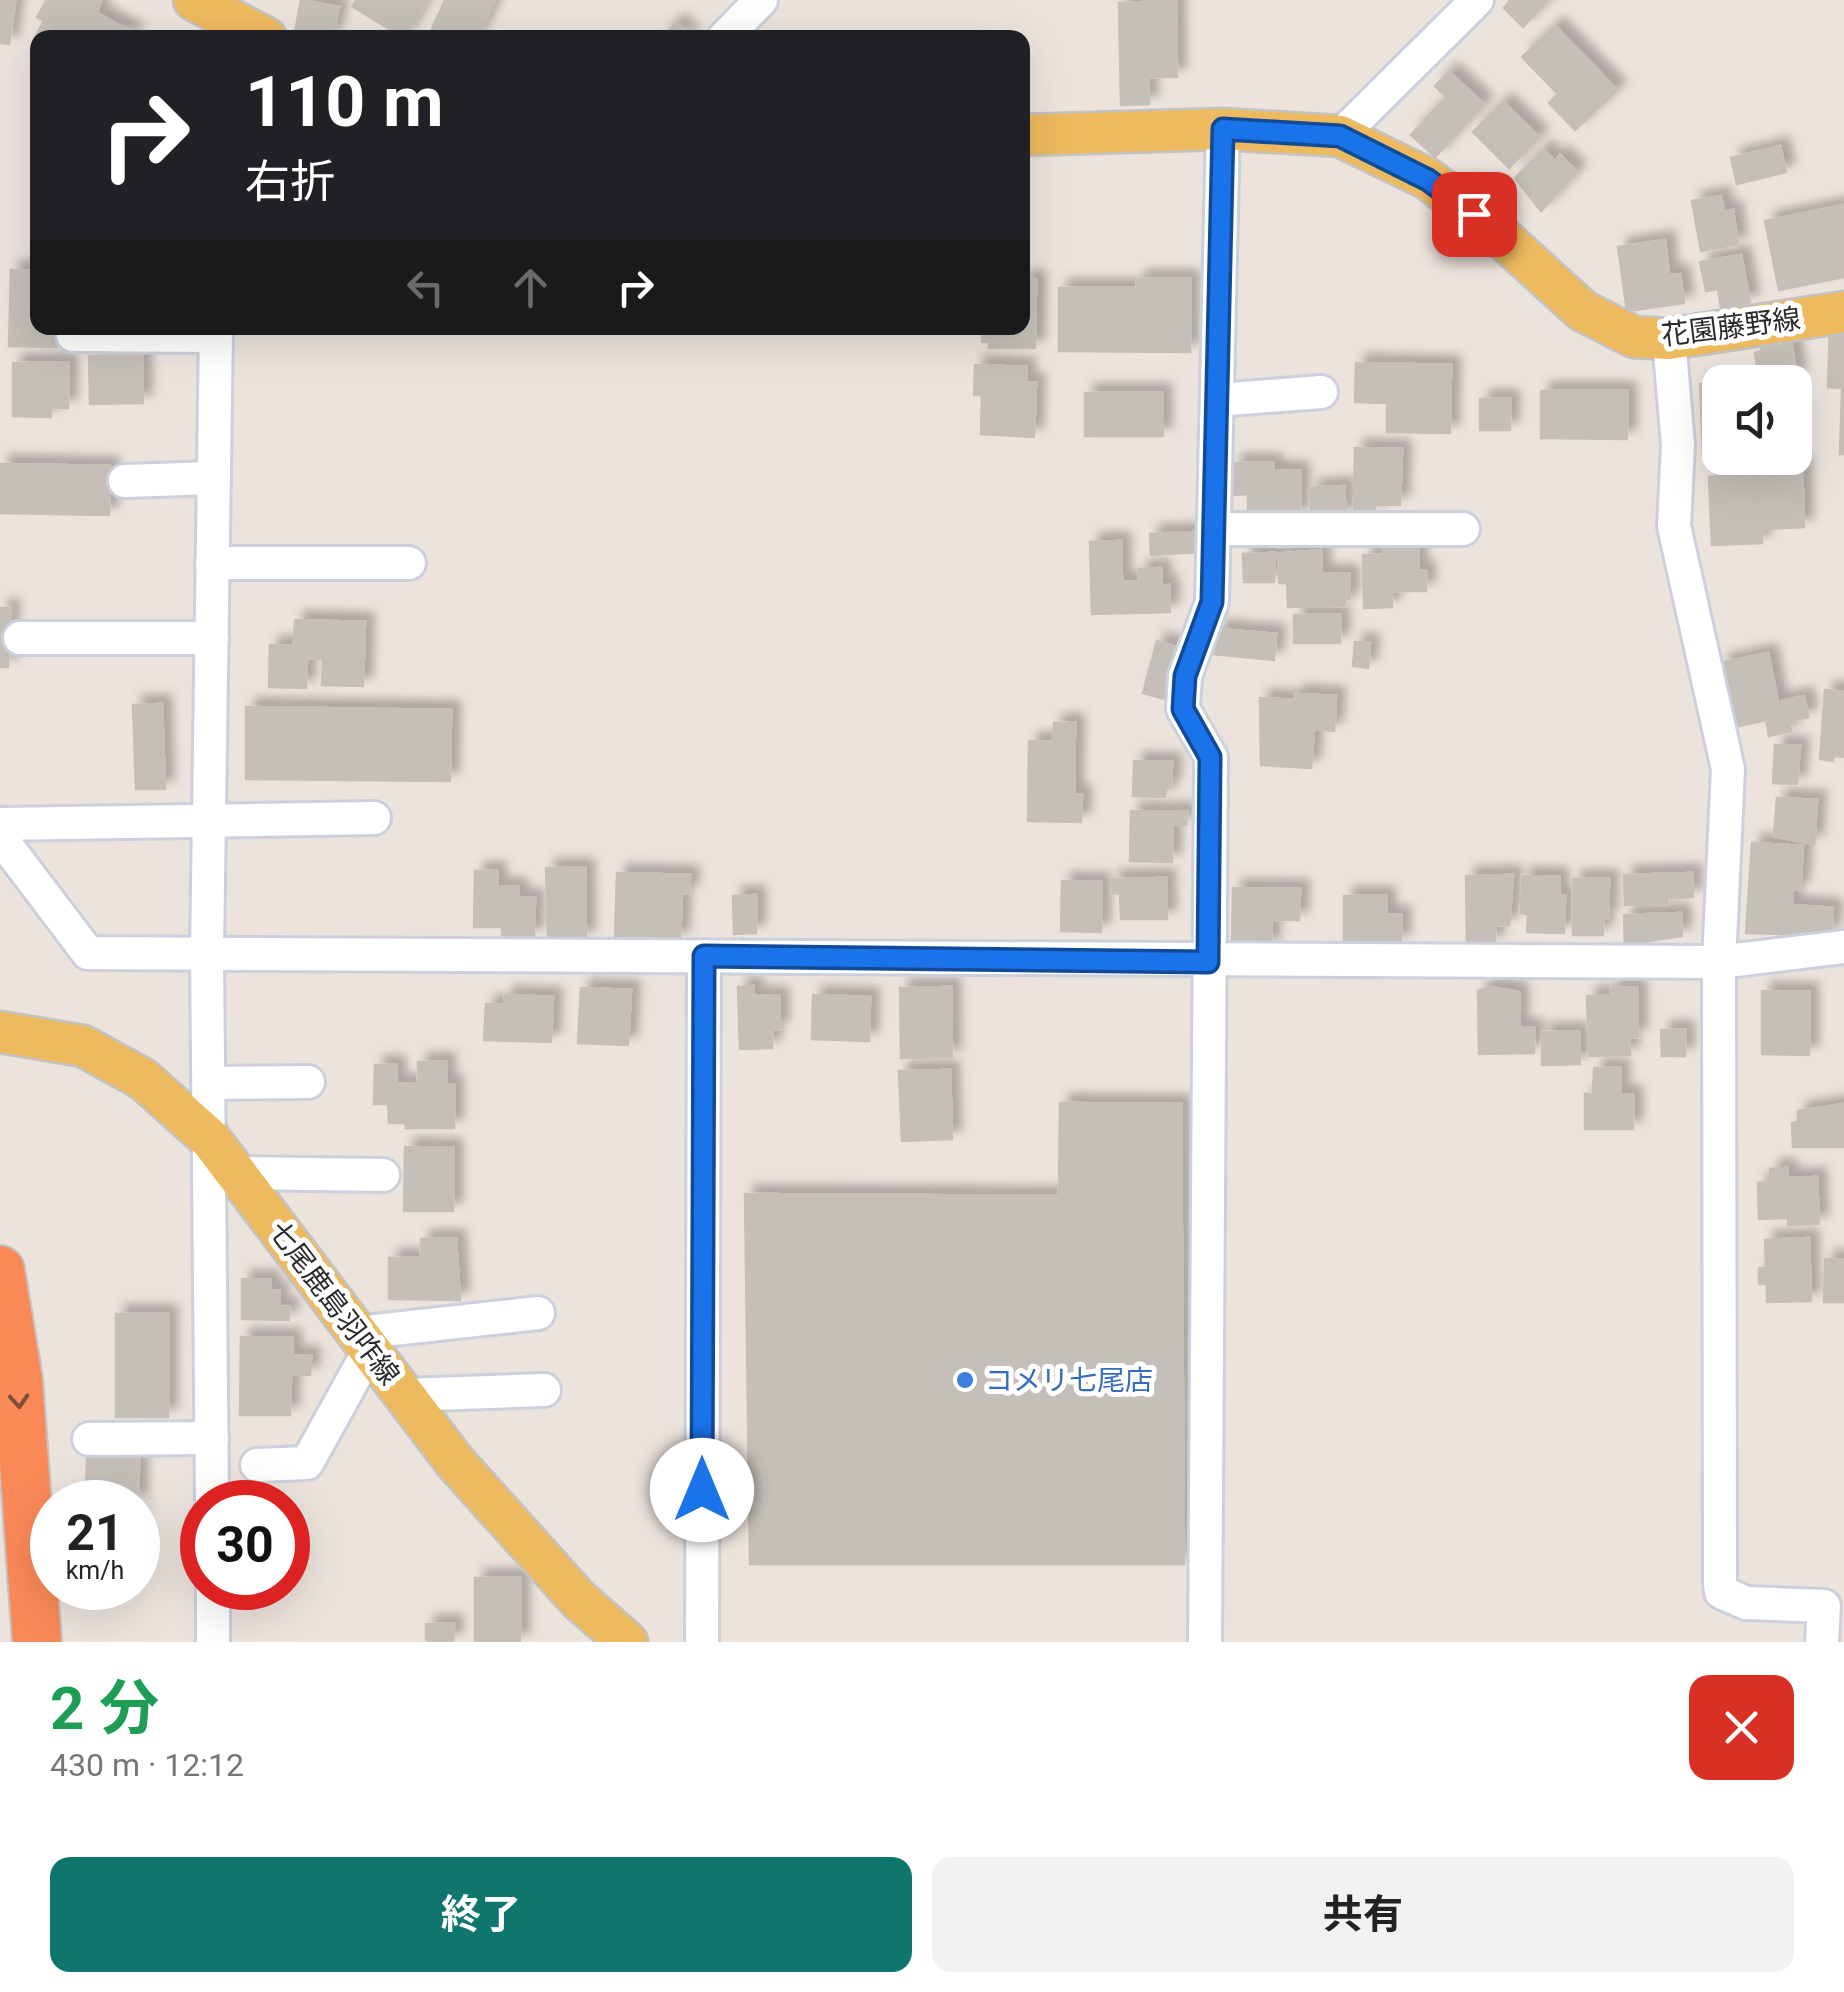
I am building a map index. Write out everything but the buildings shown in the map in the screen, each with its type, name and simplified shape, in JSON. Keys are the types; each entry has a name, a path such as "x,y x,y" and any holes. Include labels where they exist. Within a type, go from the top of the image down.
{"highway":[{"path":"0,1270 18,1380 37,1642"}],"main road":[{"path":"194,0 246,20"},
{"name":"花園藤野線","path":"1030,135 1223,129 1340,136 1428,180 1496,232 1583,311 1634,337 1668,339 1844,312"},
{"name":"七尾鹿島羽咋線","path":"0,1032 83,1046 144,1079 210,1139 455,1462 566,1586 627,1642"}],"street":[{"path":"732,30 761,0"},
{"path":"1340,136 1477,0"},
{"path":"1204,1642 1210,757 1183,709 1185,676 1212,602 1223,129"},
{"path":"212,1480 207,954 216,335"},
{"path":"1668,339 1678,445 1674,526 1728,769 1719,962 1721,1592 1746,1603 1834,1605 1822,1642"},
{"path":"1216,400 1321,392"},
{"path":"125,482 214,478"},
{"path":"1214,530 1463,529"},
{"path":"212,564 410,563"},
{"path":"20,638 212,638"},
{"path":"0,824 374,818"},
{"path":"0,837 88,953 1719,962 1844,947"},
{"path":"702,1642 704,956"},
{"path":"209,1084 308,1082"},
{"path":"236,1174 383,1175"},
{"path":"258,1465 307,1464 363,1341 538,1313"},
{"path":"404,1395 544,1390"},
{"path":"89,1439 212,1438"},
{"path":"212,1610 213,1642"}],"place":[{"name":"コメリ七尾店","path":"965,1380"}],"route":[{"path":"702,1490 704,956 1208,962 1210,757 1183,709 1185,676 1212,602 1223,129 1340,136 1428,180 1474,214"}]}
